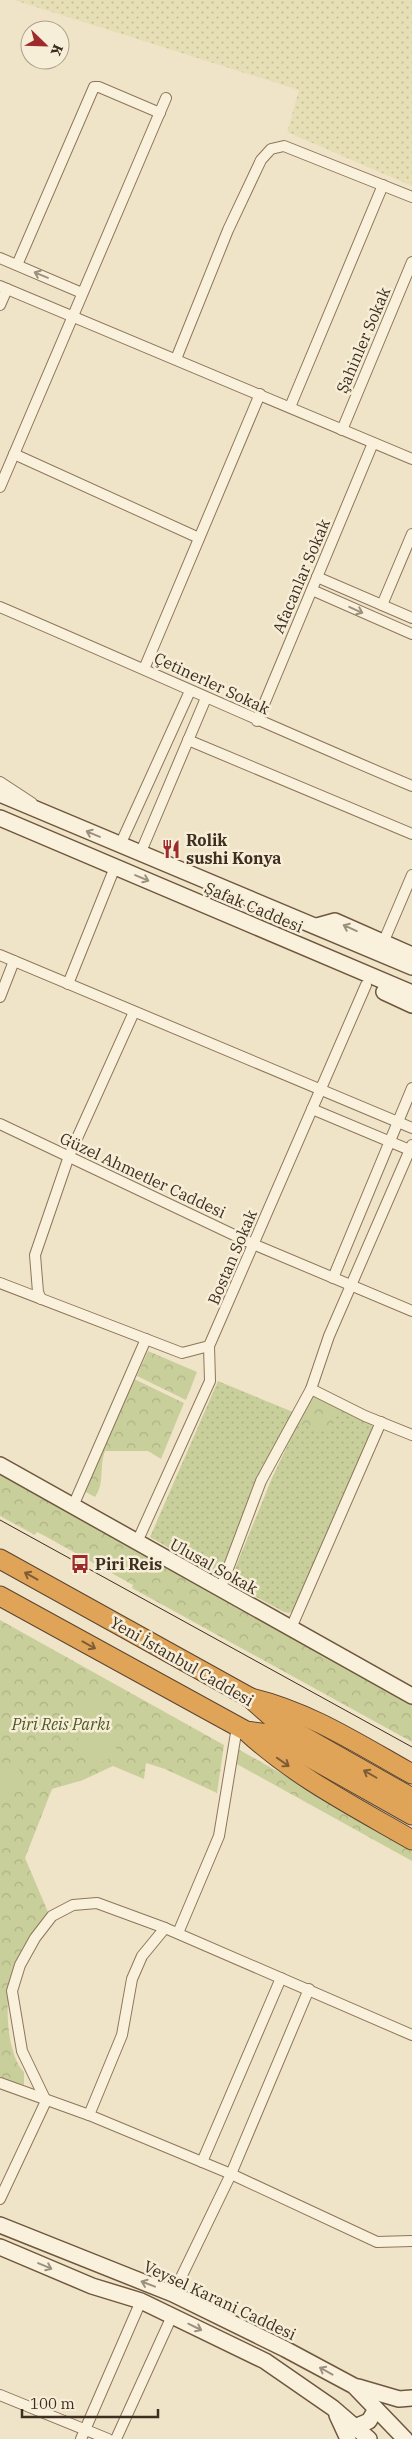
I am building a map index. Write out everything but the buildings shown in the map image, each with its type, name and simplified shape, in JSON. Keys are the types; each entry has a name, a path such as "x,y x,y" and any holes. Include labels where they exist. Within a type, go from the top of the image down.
{"highway":[{"name":"Yeni İstanbul Caddesi","path":"0,1559 249,1697 276,1721 412,1798"},
{"name":"Yeni İstanbul Caddesi","path":"0,1596 241,1729 268,1734 412,1815"},
{"path":"249,1697 279,1704 303,1714 412,1774"},
{"path":"241,1729 262,1747 319,1786 412,1840"}],"main road":[{"name":"Şafak Caddesi","path":"0,794 412,967"},
{"name":"Şafak Caddesi","path":"0,818 412,993"},
{"path":"316,926 335,921 412,955"},
{"path":"307,948 316,963 412,1005"},
{"name":"Ulusal Sokak","path":"0,1465 412,1696"},
{"name":"Veysel Karani Caddesi","path":"0,2226 173,2294 285,2349 354,2386 404,2435"},
{"path":"0,2247 92,2286 141,2301 265,2361 333,2408 351,2433 369,2439"},
{"path":"354,2386 399,2399 412,2398"},
{"path":"351,2433 369,2421 376,2409"}],"street":[{"path":"17,265 94,87 160,113"},
{"path":"0,487 166,98"},
{"path":"176,359 228,230 261,160 271,149 284,146 412,198"},
{"path":"290,407 382,185"},
{"path":"0,258 82,293"},
{"name":"Şahinler Sokak","path":"342,430 412,262"},
{"path":"0,305 3,288 412,458"},
{"path":"144,669 260,394"},
{"name":"Afacanlar Sokak","path":"257,721 373,443"},
{"path":"14,454 199,538"},
{"path":"382,605 412,534"},
{"path":"317,577 412,618"},
{"path":"312,590 412,634"},
{"name":"Çetinerler Sokak","path":"0,607 144,669 257,721 412,786"},
{"path":"120,846 190,691"},
{"path":"140,854 206,698"},
{"path":"188,740 412,834"},
{"path":"0,782 46,814"},
{"path":"0,824 36,833"},
{"path":"68,984 115,866"},
{"path":"383,943 412,875"},
{"path":"0,955 320,1091 412,1128"},
{"path":"0,997 14,961"},
{"name":"Bostan Sokak","path":"137,1542 210,1381 209,1346 366,985"},
{"path":"41,1299 38,1292 36,1255 69,1156 134,1012"},
{"path":"333,1278 412,1088"},
{"path":"220,1590 261,1481 311,1389 329,1336 411,1148 312,1109"},
{"name":"Güzel Ahmetler Caddesi","path":"0,1124 254,1244 412,1310"},
{"path":"0,1283 182,1353 209,1346"},
{"path":"73,1506 146,1339"},
{"path":"311,1389 381,1422 412,1434"},
{"path":"291,1628 381,1422"},
{"path":"178,1934 219,1836 241,1729"},
{"path":"46,2101 22,2051 12,1991 20,1965 35,1938 52,1916 72,1905 97,1903 165,1928 412,2035"},
{"path":"89,2115 122,2035 132,1979 142,1956 165,1928"},
{"path":"202,2162 282,1978"},
{"path":"173,2294 231,2174 309,1989"},
{"path":"0,2083 89,2115 231,2174 376,2242 412,2241"},
{"path":"0,2199 46,2101"},
{"path":"83,2434 141,2301"},
{"path":"116,2439 172,2316"},
{"path":"0,2395 83,2434 108,2439"}],"shaded area":[{"path":"14,0 412,0 412,186 287,132 299,90"}],"green space":[{"path":"148,1351 197,1372 186,1400 137,1376"},
{"path":"132,1378 184,1403 161,1459 148,1451 105,1451 100,1486 95,1497 82,1490"},
{"path":"218,1381 293,1412 226,1572 218,1576 150,1537"},
{"path":"314,1395 338,1404 328,1433 298,1423"},
{"path":"338,1404 372,1421 372,1428 294,1610 289,1613 284,1612 234,1585 232,1576 272,1478 298,1423"},
{"path":"0,1472 412,1701 412,1742 132,1588 133,1585 43,1535 37,1532 35,1535 0,1516"},
{"name":"Piri Reis Parkı","path":"0,1620 224,1745 217,1793 165,1769 146,1763 144,1779 113,1766 83,1780 52,1789 25,1858 48,1912 20,1959 10,1989 8,2006 11,2044 17,2062 24,2072 24,2085 0,2079"},
{"path":"97,1700 119,1755 89,1767 67,1712"},
{"path":"238,1749 412,1847 412,1861 235,1763"},
{"path":"17,1764 24,1782 0,1792 0,1771"}],"tram line":[{"path":"0,1520 412,1747"}],"place":[{"name":"Rolik sushi Konya","path":"171,849"},
{"name":"Piri Reis","path":"80,1564"}]}
